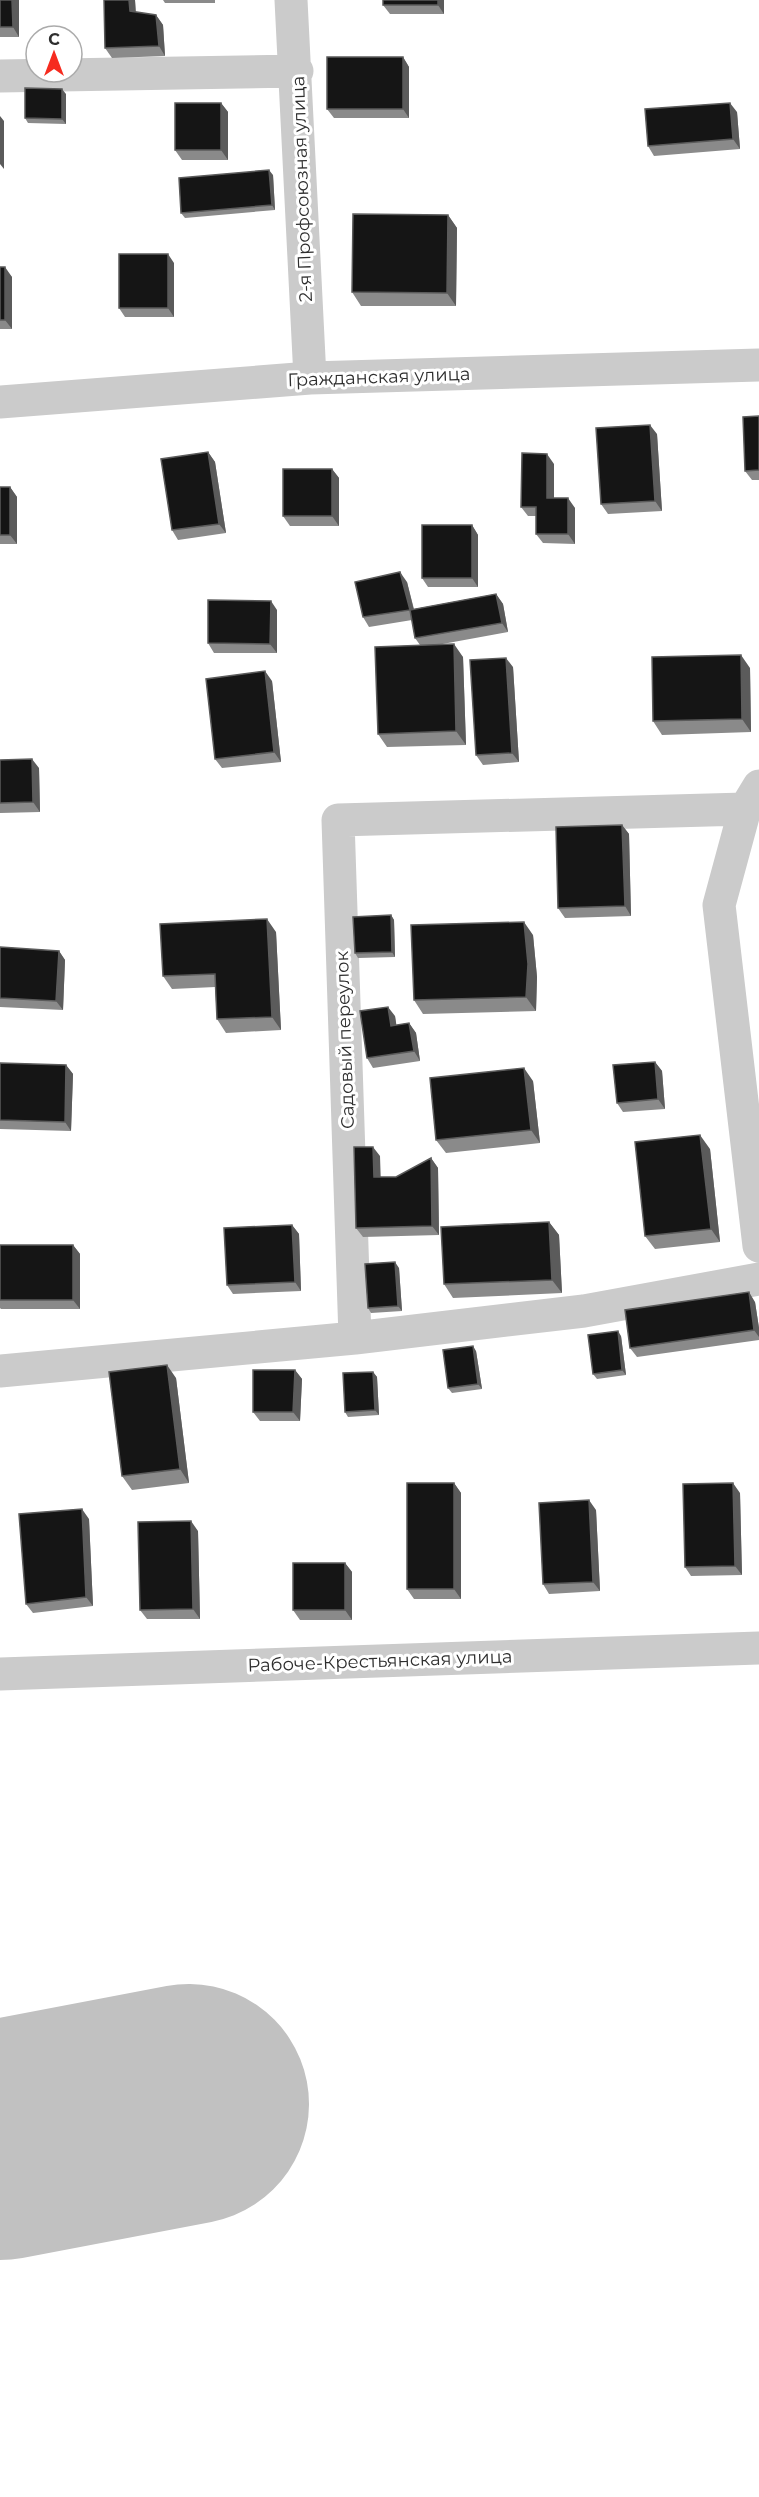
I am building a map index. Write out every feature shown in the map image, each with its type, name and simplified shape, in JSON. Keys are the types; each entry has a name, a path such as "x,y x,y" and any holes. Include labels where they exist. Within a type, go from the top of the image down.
{"street":[{"name":"2-я Профсоюзная улица","path":"291,0 297,71 310,378"},
{"path":"0,76 297,71"},
{"name":"Гражданская улица","path":"0,402 310,378 759,365"},
{"path":"752,798 719,905 759,1246"},
{"name":"Садовый переулок","path":"355,1338 338,820 752,798"},
{"path":"0,1371 355,1338 584,1311 759,1280"},
{"name":"Рабоче-Крестьянская улица","path":"0,1674 759,1648"}],"building":[{"path":"0,0 12,0 13,27 0,27"},
{"path":"104,0 129,0 130,11 156,15 159,46 105,48"},
{"path":"383,0 438,0 438,5 383,5"},
{"path":"327,57 403,57 403,109 327,109"},
{"path":"25,88 62,89 62,119 25,118"},
{"path":"175,103 221,103 221,150 175,150"},
{"path":"730,103 733,139 648,146 645,109"},
{"path":"269,170 272,205 181,213 179,178"},
{"path":"353,214 448,215 447,293 352,292"},
{"path":"119,254 168,254 168,308 119,308"},
{"path":"0,267 5,267 5,320 0,320"},
{"path":"759,416 759,470 745,471 743,417"},
{"path":"650,425 655,501 601,504 596,428"},
{"path":"208,452 219,524 172,530 161,459"},
{"path":"522,453 547,454 547,498 568,498 568,534 536,534 536,507 521,507"},
{"path":"283,469 332,469 332,516 283,516"},
{"path":"0,487 10,487 10,535 0,535"},
{"path":"422,525 472,525 472,578 422,578"},
{"path":"400,572 410,610 363,617 355,582"},
{"path":"496,594 502,623 415,638 410,610"},
{"path":"208,600 271,601 270,644 208,643"},
{"path":"454,644 456,731 378,734 375,647"},
{"path":"741,655 742,719 653,721 652,657"},
{"path":"506,658 512,753 476,755 470,660"},
{"path":"265,671 274,752 215,759 206,679"},
{"path":"32,759 33,802 0,803 0,760"},
{"path":"622,825 625,906 558,908 556,827"},
{"path":"391,915 392,952 355,953 353,917"},
{"path":"267,919 272,1017 217,1019 215,974 163,976 160,924"},
{"path":"524,922 528,964 526,997 414,1000 411,925"},
{"path":"0,947 59,951 56,1001 0,998"},
{"path":"388,1007 391,1026 409,1023 414,1051 367,1058 360,1011"},
{"path":"655,1062 658,1099 617,1103 613,1065"},
{"path":"0,1063 66,1065 65,1122 0,1120"},
{"path":"524,1068 531,1130 436,1140 430,1078"},
{"path":"700,1135 711,1229 645,1236 635,1142"},
{"path":"354,1147 373,1147 374,1177 396,1177 431,1158 432,1226 356,1228"},
{"path":"549,1222 552,1280 444,1284 441,1227"},
{"path":"292,1225 295,1282 227,1285 224,1228"},
{"path":"0,1245 73,1245 73,1300 0,1300"},
{"path":"395,1262 398,1306 368,1308 365,1264"},
{"path":"749,1292 754,1330 630,1348 625,1310"},
{"path":"618,1331 622,1370 593,1374 588,1335"},
{"path":"473,1346 478,1384 448,1388 443,1350"},
{"path":"167,1365 180,1469 122,1476 109,1372"},
{"path":"253,1370 295,1370 293,1412 253,1412"},
{"path":"373,1372 375,1410 345,1412 343,1373"},
{"path":"407,1483 454,1483 454,1589 407,1589"},
{"path":"733,1483 735,1566 685,1567 683,1484"},
{"path":"589,1500 593,1582 543,1584 539,1503"},
{"path":"82,1509 86,1597 26,1604 19,1514"},
{"path":"191,1521 193,1609 140,1610 138,1522"},
{"path":"293,1563 345,1563 345,1610 293,1610"}],"runway":[{"path":"0,2140 189,2104"}]}
